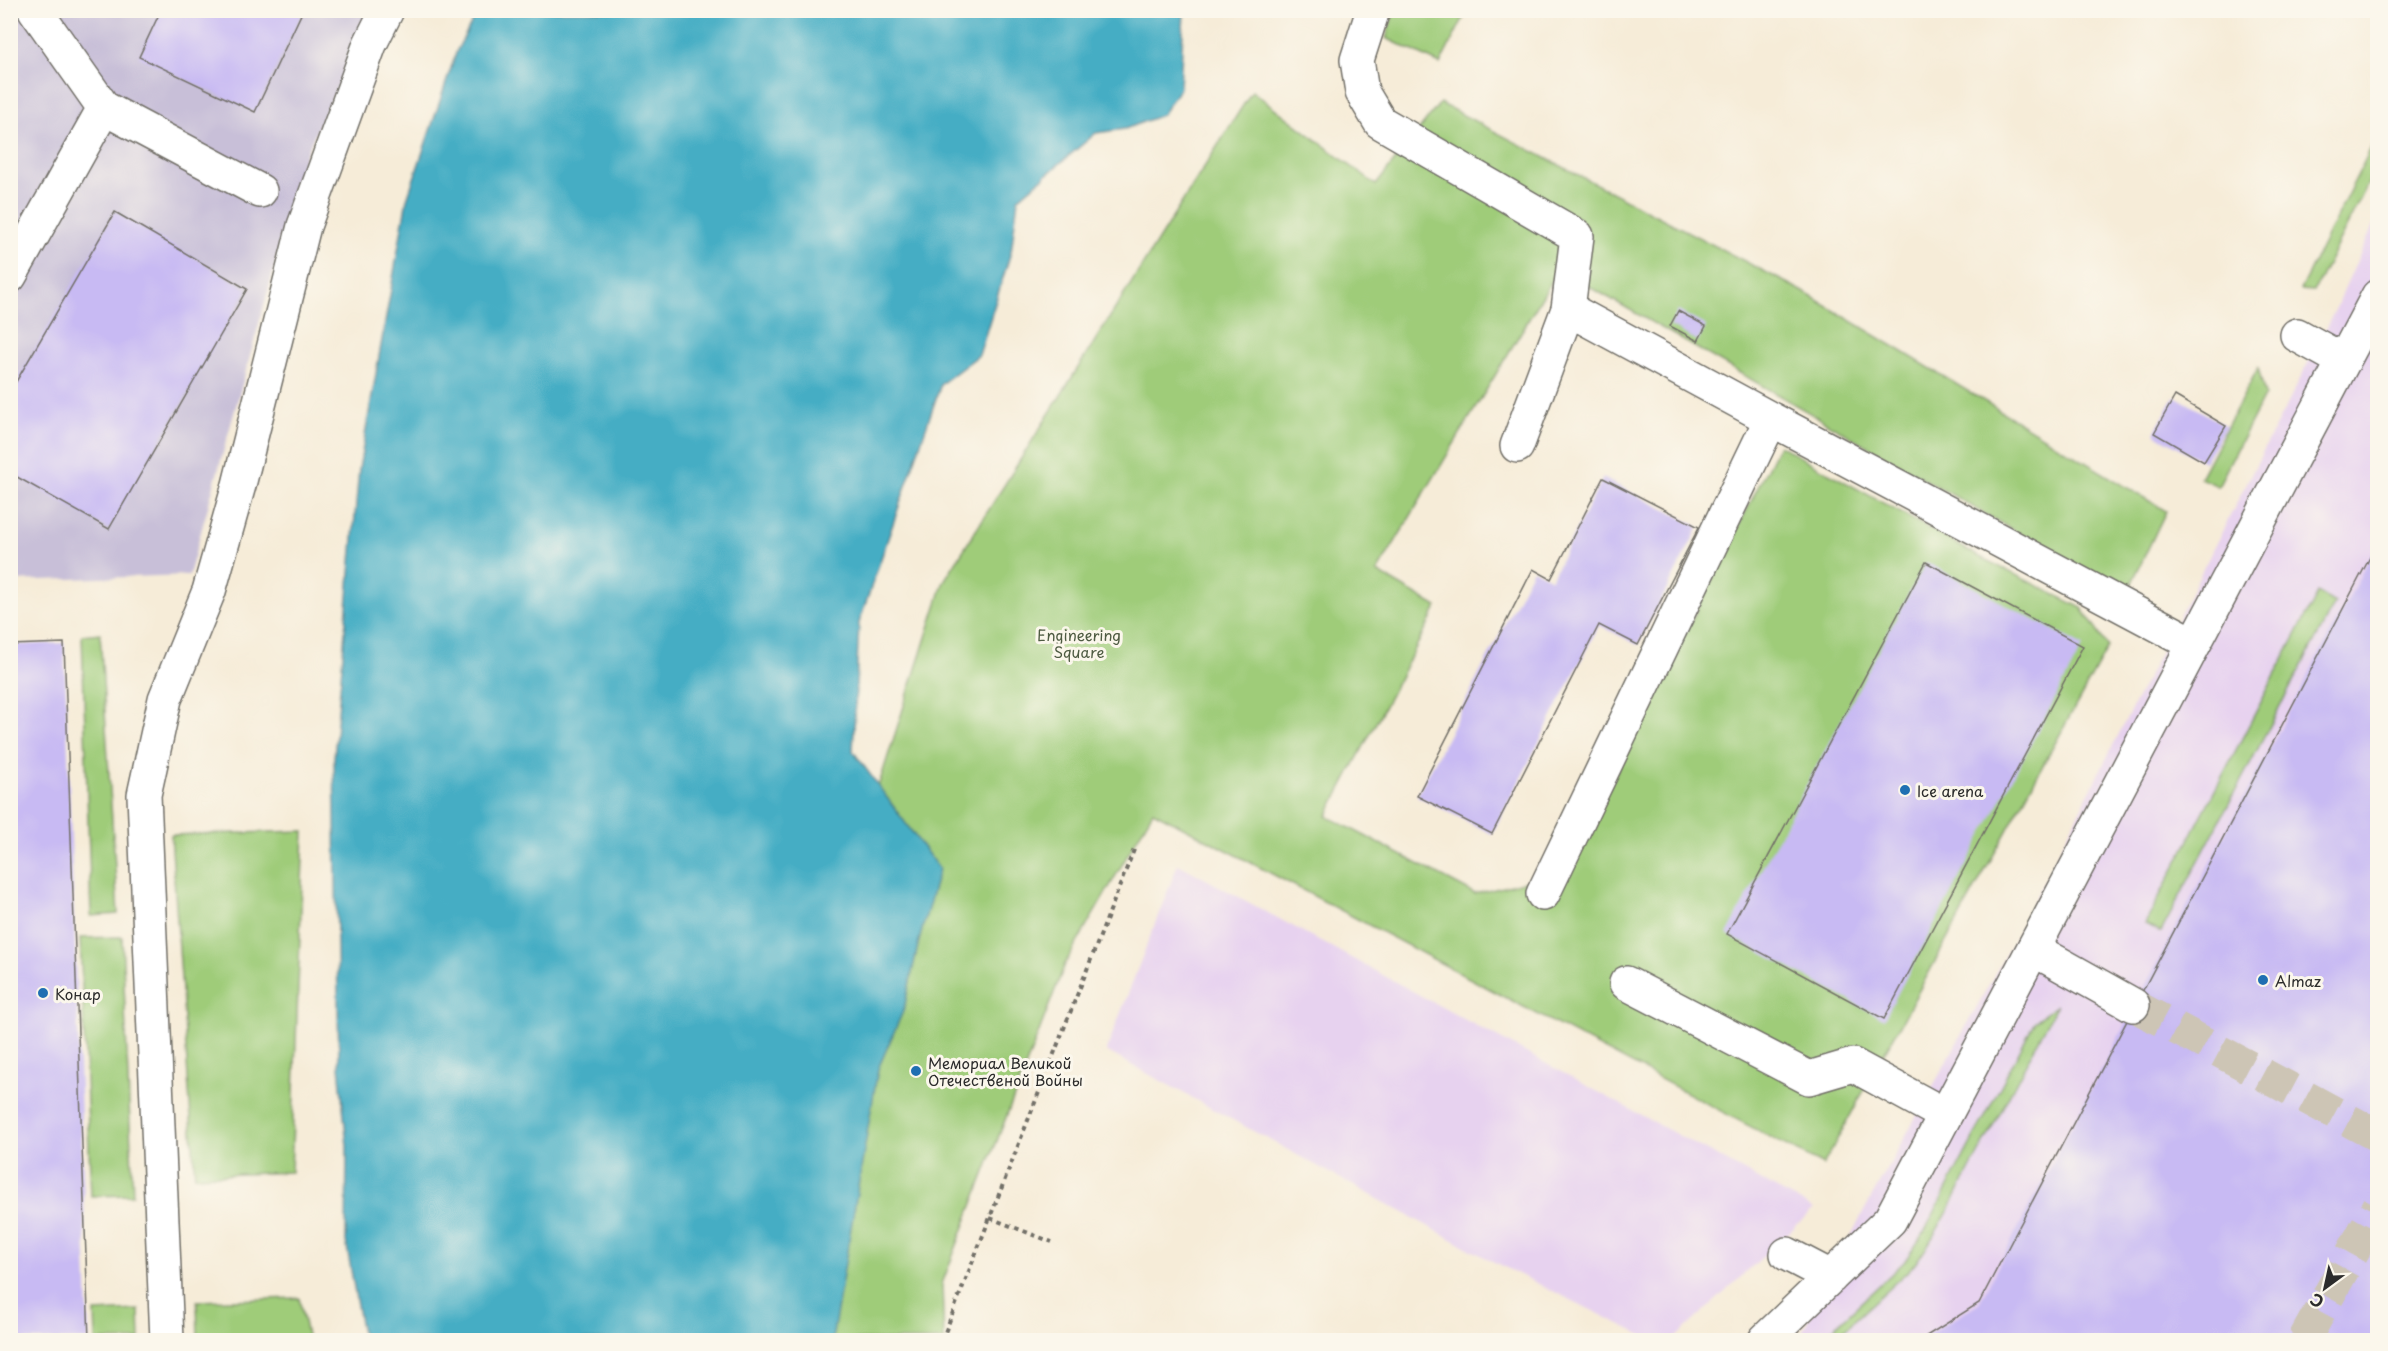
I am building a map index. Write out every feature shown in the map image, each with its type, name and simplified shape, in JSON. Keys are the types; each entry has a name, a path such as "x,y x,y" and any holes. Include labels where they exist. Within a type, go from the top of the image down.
{"lane":[{"path":"35,10 104,108 261,191"},
{"path":"167,1341 144,795 165,699 209,591 239,485 304,226 370,44 387,10"},
{"path":"1372,10 1357,60 1362,92 1380,122 1577,236 1568,309 1517,446"},
{"path":"10,276 104,108"},
{"path":"1765,1341 1890,1220 2378,296"},
{"path":"1568,309 2194,644"},
{"path":"2297,335 2343,361"},
{"path":"1543,894 1770,419"},
{"path":"2033,949 2133,1005"},
{"path":"1626,983 1809,1078 1853,1065 1945,1115"},
{"path":"1787,1254 1831,1277"}],"path":[{"path":"942,1341 1136,847"},
{"path":"990,1218 1052,1242"}],"shaded area":[{"path":"10,11 374,11 307,151 189,575 11,581"},
{"path":"2377,216 2377,1340 1798,1340 1858,1222 2018,932 2337,306"},
{"path":"1178,864 1814,1209 1673,1340 1652,1340 1494,1262 1106,1051"}],"green space":[{"path":"1394,10 1467,11 1440,64 1386,38"},
{"name":"Engineering Square","path":"1252,91 1376,185 1440,103 1802,291 2166,511 2126,595 1559,269 1377,572 1437,607 1327,816 1475,894 1567,871 1779,445 1980,557 2082,608 2108,647 1823,1165 1153,811 1065,964 942,1284 944,1340 732,1340 742,1212 944,581"},
{"path":"2377,136 2377,166 2314,291 2300,290"},
{"path":"2258,368 2265,395 2218,486 2200,478"},
{"path":"2318,593 2335,603 2161,932 2145,924"},
{"path":"100,633 118,914 91,916 82,635"},
{"path":"304,831 291,1172 195,1176 171,835"},
{"path":"122,937 133,1195 91,1196 80,938"},
{"path":"2057,1005 1945,1217 1923,1253 1910,1269 1833,1340 1821,1340 1904,1262 1922,1236 2035,1021"},
{"path":"299,1298 308,1340 198,1340 197,1301"},
{"path":"139,1310 140,1340 96,1340 95,1312"}],"water":[{"path":"478,11 1184,11 1180,88 1162,115 1125,129 1096,133 1018,199 1011,252 979,355 941,384 859,623 853,751 939,869 919,941 904,1009 878,1069 832,1340 363,1340 346,1241 347,1146 339,1066 334,758 359,469 407,199 457,50"}],"building":[{"path":"161,10 303,10 255,112 139,57"},
{"path":"115,212 247,289 109,529 10,473 10,392"},
{"path":"1678,311 1706,326 1698,341 1670,326"},
{"path":"2175,396 2226,426 2204,462 2154,433"},
{"path":"1603,478 1699,527 1638,645 1599,625 1492,834 1417,796 1533,569 1551,579"},
{"name":"Almaz","path":"2378,542 2378,648 2374,656 2378,657 2378,1340 1920,1340 1979,1303"},
{"name":"Ice arena","path":"1926,562 2083,646 1884,1019 1727,934"},
{"name":"Конар","path":"64,643 89,1340 10,1340 10,645"}],"tunnel":[{"path":"2133,1005 2378,1136"},
{"path":"2304,1340 2378,1206"}],"place":[{"name":"Ice arena","path":"1905,790"},
{"name":"Almaz","path":"2263,980"},
{"name":"Конар","path":"43,993"},
{"name":"Мемориал Великой Отечественой Войны","path":"916,1071"}]}
